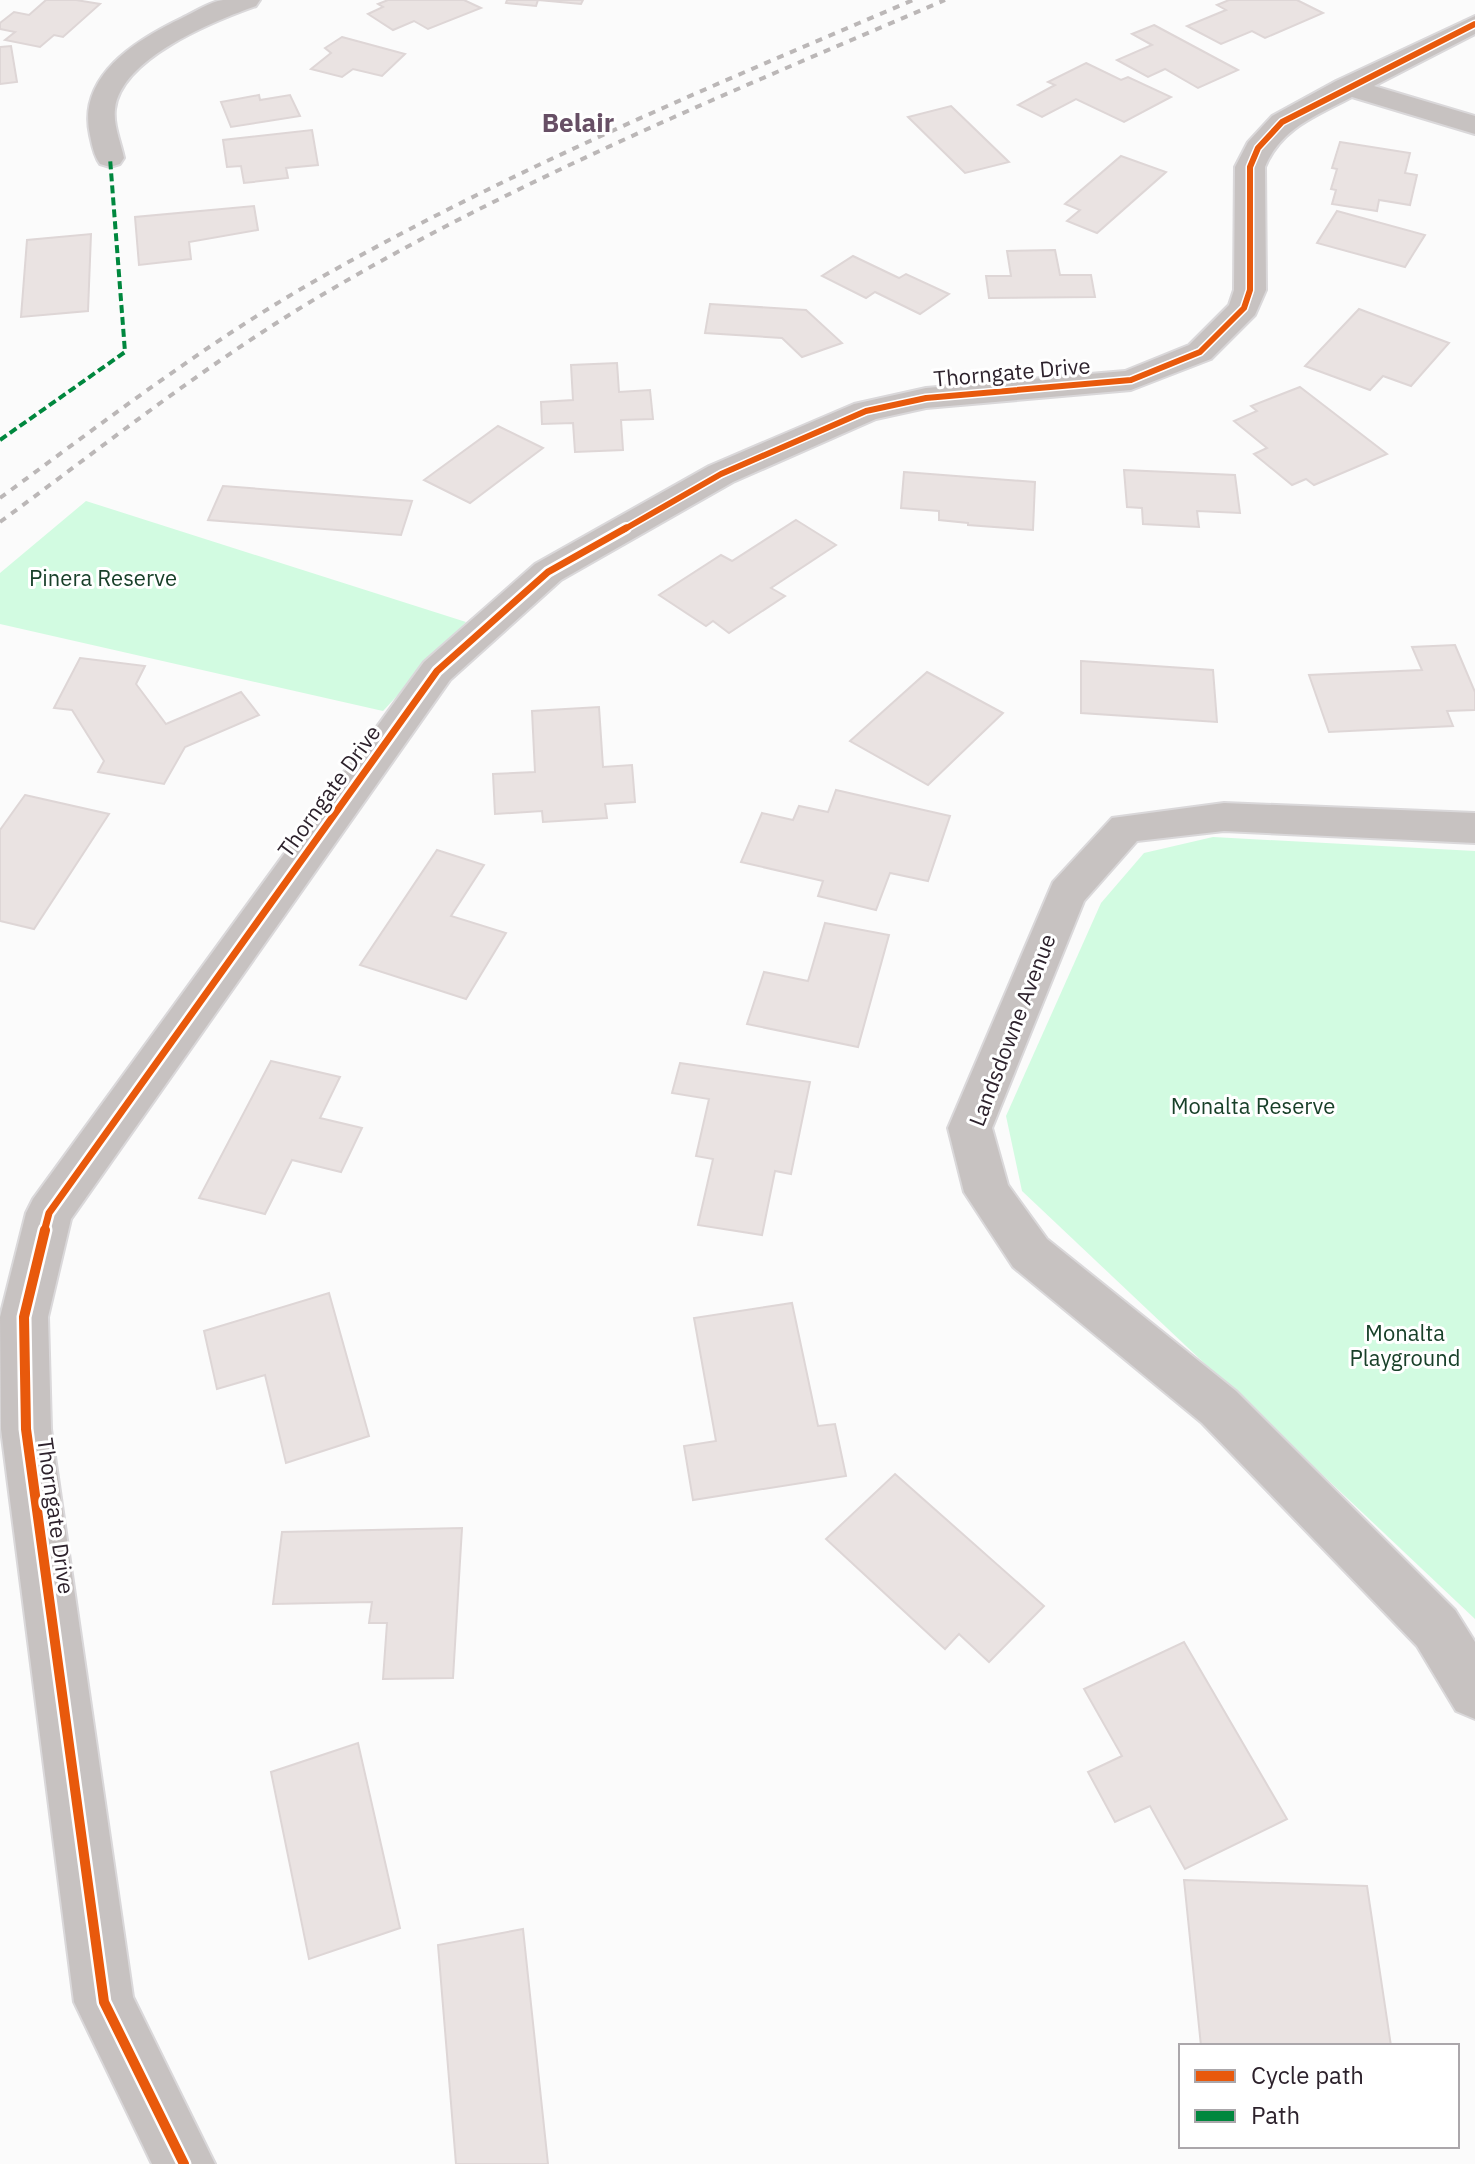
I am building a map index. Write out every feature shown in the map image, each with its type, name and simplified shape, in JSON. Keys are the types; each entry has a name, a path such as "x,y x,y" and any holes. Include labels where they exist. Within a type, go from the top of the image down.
{"street":[{"path":"110,158 101,108 108,85 140,54 184,26 247,0"},
{"name":"Thorngate Drive","path":"184,2164 104,2002 26,1429 24,1317 49,1213 437,671 548,572 721,474 866,411 926,398 1131,380 1200,352 1244,308 1250,290 1250,167 1258,148 1282,122 1475,24"},
{"path":"1346,87 1475,125"},
{"name":"Landsdowne Avenue","path":"1475,828 1224,817 1126,828 1067,893 970,1128 987,1192 1030,1253 1219,1407 1436,1628 1475,1692"}],"green space":[{"name":"Pinera Reserve","path":"86,501 466,622 383,711 0,624 0,573"},
{"name":"Monalta Reserve","path":"1213,837 1475,851 1475,1619 1022,1191 1006,1116 1101,903 1144,853"}],"building":[{"path":"46,0 100,4 63,37 54,35 40,47 5,40 15,32 0,29 0,23 14,12 29,15"},
{"path":"388,0 464,0 481,8 428,29 414,21 393,30 368,14 383,7 378,4"},
{"path":"507,0 538,0 536,6 506,3"},
{"path":"538,0 583,0 581,4"},
{"path":"1229,0 1297,0 1323,13 1265,38 1252,31 1221,44 1187,26 1226,10 1217,5"},
{"path":"1154,25 1238,70 1198,88 1165,69 1148,77 1117,60 1152,45 1132,34"},
{"path":"342,37 405,54 382,76 353,69 342,77 311,69 331,53 325,48"},
{"path":"11,46 17,82 0,84 0,47"},
{"path":"1086,63 1121,80 1128,77 1171,97 1124,122 1076,99 1042,117 1018,105 1055,85 1048,82"},
{"path":"259,95 260,100 290,95 300,116 231,127 221,102"},
{"path":"951,106 1009,162 965,173 908,117"},
{"path":"312,130 318,165 286,168 288,178 244,183 241,166 227,167 223,140"},
{"path":"1340,142 1410,153 1405,173 1417,175 1410,205 1379,200 1377,211 1332,204 1336,190 1331,189 1337,169 1332,168"},
{"path":"1121,156 1166,172 1097,233 1067,221 1080,210 1065,204"},
{"path":"254,206 258,230 189,242 191,259 139,265 135,217"},
{"path":"1337,211 1425,235 1405,267 1317,243"},
{"path":"91,234 88,311 21,317 27,240"},
{"path":"1055,250 1060,275 1091,275 1095,297 989,298 986,276 1011,276 1007,251"},
{"path":"853,256 899,278 906,274 949,294 920,314 875,292 866,298 822,276"},
{"path":"710,304 806,310 842,343 802,357 782,338 705,333"},
{"path":"1359,309 1449,343 1411,386 1383,376 1370,390 1305,366"},
{"path":"617,363 619,392 650,390 653,419 621,420 623,450 575,452 573,423 542,424 541,402 573,400 571,365"},
{"path":"1300,387 1387,454 1314,485 1306,479 1292,485 1254,454 1267,448 1234,421 1257,411 1251,406"},
{"path":"498,426 543,448 470,503 424,480"},
{"path":"1124,470 1235,475 1240,513 1197,511 1199,527 1143,524 1142,508 1127,507"},
{"path":"904,472 1035,482 1033,530 968,525 939,520 939,511 901,508"},
{"path":"223,486 412,501 401,535 208,520"},
{"path":"796,520 836,545 771,588 785,596 729,633 713,621 706,626 659,595 721,555 732,561"},
{"path":"1455,645 1475,692 1475,710 1447,711 1453,726 1329,732 1309,675 1422,670 1412,647"},
{"path":"80,658 145,666 136,684 166,724 241,692 259,715 185,747 164,784 98,772 104,761 72,710 54,708"},
{"path":"1081,661 1213,670 1217,722 1081,713"},
{"path":"927,672 1003,713 928,785 850,741"},
{"path":"599,707 603,767 632,765 635,802 605,804 607,818 543,822 542,811 495,814 493,774 535,772 532,711"},
{"path":"836,790 950,816 928,881 890,873 876,910 818,896 823,881 741,862 762,813 793,820 799,806 828,812"},
{"path":"25,795 109,814 34,929 0,921 0,830"},
{"path":"437,850 484,865 451,916 506,933 466,999 360,965"},
{"path":"825,923 889,935 858,1047 747,1024 764,972 808,981"},
{"path":"271,1061 340,1077 320,1118 362,1128 341,1172 292,1160 265,1214 199,1198"},
{"path":"680,1063 810,1082 791,1174 775,1171 762,1235 698,1225 713,1159 696,1156 709,1099 672,1093"},
{"path":"329,1293 369,1436 286,1463 265,1375 217,1389 204,1331"},
{"path":"792,1303 818,1426 835,1424 846,1476 693,1500 684,1446 716,1441 694,1318"},
{"path":"895,1474 1044,1606 989,1662 959,1634 945,1649 826,1539"},
{"path":"462,1528 453,1678 383,1679 387,1623 369,1623 372,1602 273,1604 282,1532"},
{"path":"1184,1642 1287,1819 1185,1869 1150,1806 1115,1822 1088,1772 1122,1756 1084,1689"},
{"path":"358,1743 400,1928 309,1959 271,1772"},
{"path":"1184,1880 1367,1886 1391,2044 1201,2044"},
{"path":"523,1929 548,2164 456,2164 438,1945"}],"railway":[{"path":"0,498 157,384 237,329 320,278 538,165 913,0"},
{"path":"0,522 246,343 332,289 406,248 481,208 634,135 945,0"}],"marked path":[{"path":"0,440 125,352 110,158"}],"cycle path":[{"path":"184,2164 104,2002 26,1429 24,1317 49,1213 437,671 548,572 721,474 866,411 926,398 1131,380 1200,352 1244,308 1250,290 1250,167 1258,148 1282,122 1475,24"}],"district":[{"name":"Belair","path":"578,123"}],"park label":[{"name":"Monalta Playground","path":"1405,1346"}]}
